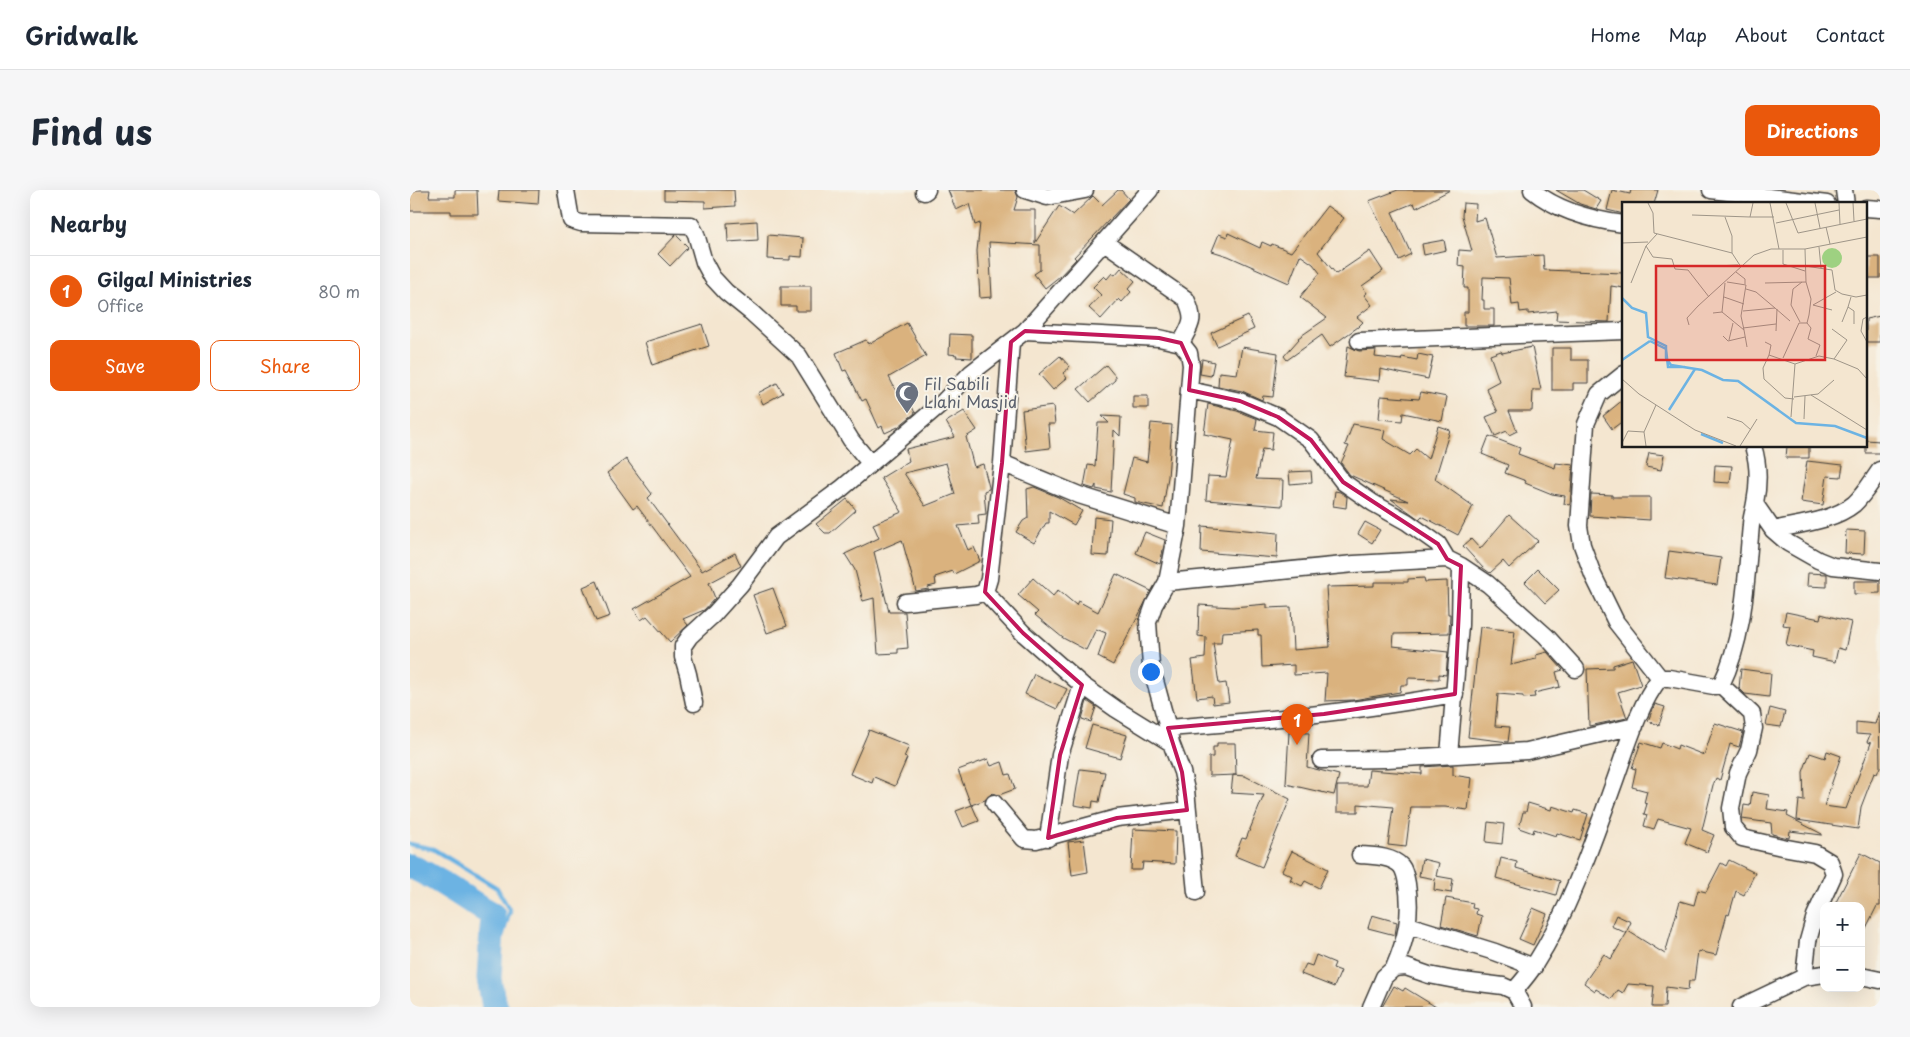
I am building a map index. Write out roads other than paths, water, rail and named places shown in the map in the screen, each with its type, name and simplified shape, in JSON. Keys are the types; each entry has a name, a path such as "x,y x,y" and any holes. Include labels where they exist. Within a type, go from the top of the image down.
{"street":[{"path":"566,190 571,220 581,223 691,225 696,234 704,262 712,277 726,292 799,356 851,440 870,463"},
{"path":"1025,190 1047,197 1085,190"},
{"path":"1532,190 1540,197 1573,213 1603,222 1622,224"},
{"path":"1710,190 1810,202"},
{"path":"694,703 688,674 682,657 683,646 690,636 714,614 740,585 776,537 841,489 943,402 971,373 1025,331 1104,242 1142,192"},
{"path":"1104,242 1186,299 1193,313 1181,343"},
{"path":"1025,331 1159,338 1181,343 1189,353 1191,365 1178,526 1167,582 1154,605 1148,622 1148,640 1151,666 1186,790 1196,892"},
{"path":"1360,341 1622,331"},
{"path":"985,592 990,579 1002,463 1011,342"},
{"path":"1622,376 1599,394 1586,424 1579,526 1582,545 1593,575 1616,622 1660,678"},
{"path":"1189,390 1240,401 1278,417 1311,440 1343,482 1373,503 1407,522 1438,544 1454,563 1488,584 1546,636 1576,669"},
{"path":"1721,685 1734,647 1749,562 1751,523 1758,476 1754,448"},
{"path":"1002,463 1079,495 1178,526"},
{"path":"1774,530 1820,520 1854,504 1880,470"},
{"path":"1755,504 1774,530 1796,547 1818,560 1833,566 1880,571"},
{"path":"1167,582 1354,564 1454,563"},
{"path":"1449,755 1460,625 1454,563"},
{"path":"905,602 976,595 985,592"},
{"path":"985,592 1023,633 1082,685 1116,709 1170,736 1245,723 1324,714 1455,694"},
{"path":"1660,678 1714,686 1721,685"},
{"path":"1514,991 1534,967 1574,887 1601,820 1635,726 1660,678"},
{"path":"1048,838 1060,755 1082,685"},
{"path":"1721,685 1752,714 1754,728 1749,750 1738,773 1731,808 1734,828 1742,838 1815,853 1830,862 1834,874 1815,916 1808,940 1804,977"},
{"path":"1321,760 1527,751 1635,726"},
{"path":"994,803 1024,838 1036,840 1117,818 1187,810"},
{"path":"1360,855 1394,861 1402,867 1406,875 1409,894 1408,924 1403,946 1394,968 1384,977 1371,1007"},
{"path":"1408,924 1495,952 1534,967"},
{"path":"1394,968 1406,967 1429,975 1503,986 1514,991 1523,1007"},
{"path":"1741,1007 1804,977 1820,975"},
{"path":"1865,977 1880,980"}],"waterway":[{"path":"410,844 433,849 497,888 510,911 499,946 498,986 507,1007"},
{"path":"410,866 442,883 493,915 489,978 494,1007"}],"place":[{"name":"Fil Sabili Llahi Masjid","path":"907,414"},
{"name":"Gilgal Ministries","path":"1297,745"}]}
